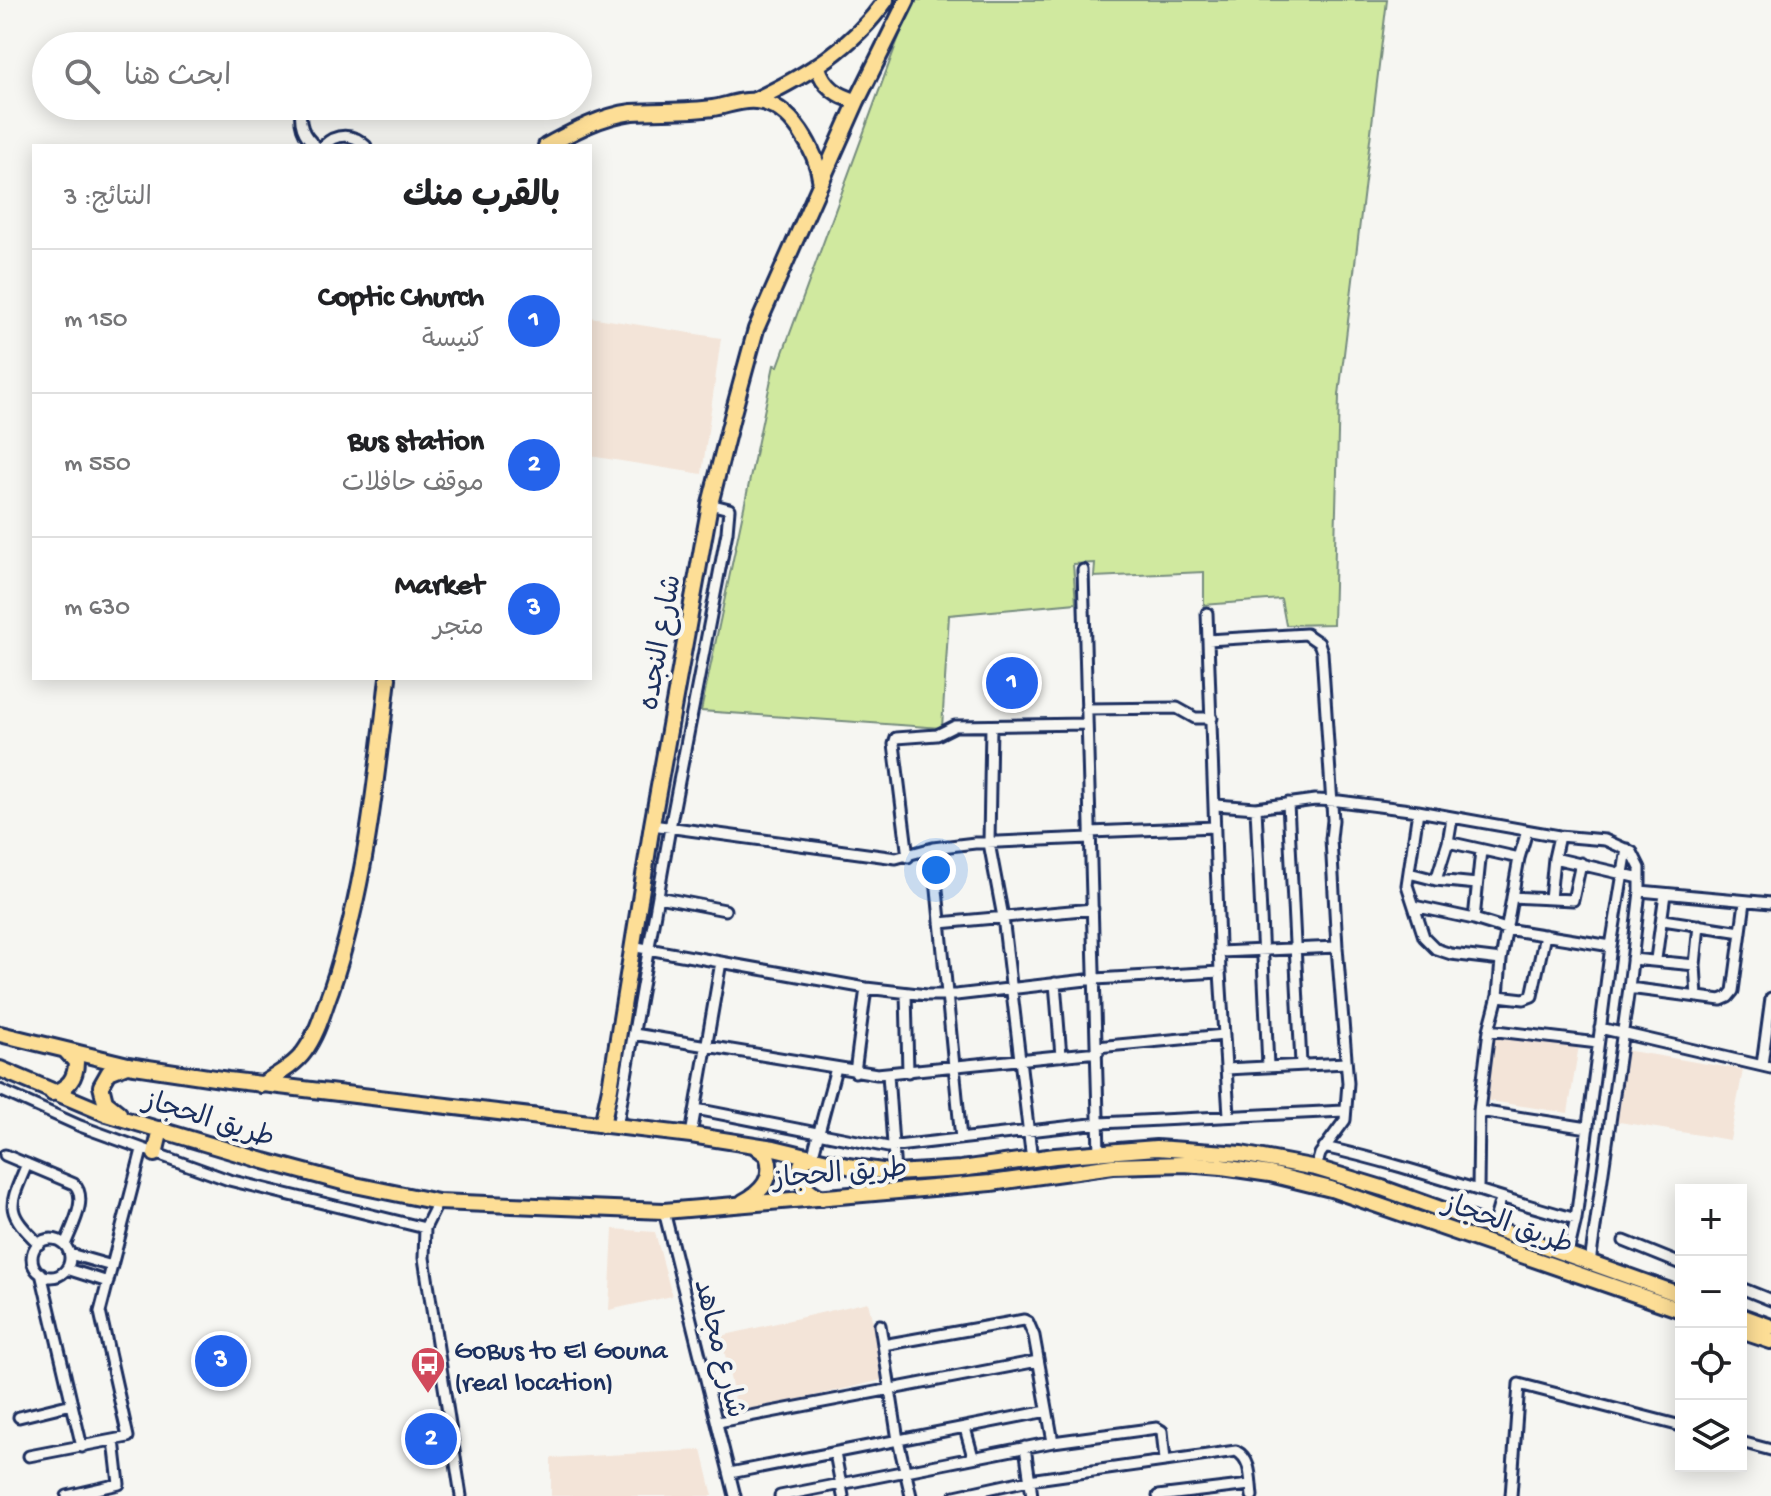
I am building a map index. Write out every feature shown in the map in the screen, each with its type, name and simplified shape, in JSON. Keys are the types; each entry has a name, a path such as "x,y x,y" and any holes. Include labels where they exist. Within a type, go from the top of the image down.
{"main road":[{"path":"550,144 584,126 628,113 710,108 755,100 818,67 845,47 886,0"},
{"name":"شارع النجده","path":"602,1125 710,504 756,329 857,101 907,0"},
{"path":"818,67 822,79 832,90 857,101"},
{"path":"755,100 776,109 801,132 817,161 821,184"},
{"path":"261,1085 303,1054 316,1034 348,939 370,820 388,680"},
{"name":"طريق الحجاز","path":"0,1034 128,1065 261,1085 691,1135 895,1173 1156,1148 1268,1158 1316,1168 1493,1226 1675,1293"},
{"path":"52,1093 68,1086 73,1079 76,1062 66,1051"},
{"path":"128,1065 109,1072 101,1086 105,1102 129,1120"},
{"name":"طريق الحجاز","path":"0,1069 52,1093 129,1120 293,1169 438,1202 664,1211 991,1183 1113,1166 1184,1164 1222,1167 1270,1174 1331,1189 1675,1308"},
{"path":"148,1152 161,1129"},
{"path":"736,1206 758,1194 769,1175 767,1155 752,1144"},
{"path":"810,1157 801,1165 802,1184 809,1192 823,1198"},
{"path":"1747,1318 1771,1327"},
{"path":"1747,1333 1771,1341"}],"street":[{"path":"299,120 314,144"},
{"path":"325,144 334,137 344,135 363,144"},
{"path":"617,1127 670,828 725,547 729,509 710,504"},
{"path":"1083,570 1099,1153"},
{"path":"1207,613 1219,952 1229,1115"},
{"path":"1208,640 1306,634 1319,643 1322,652 1332,800 1337,947 1348,1083 1345,1120 1324,1147 1316,1168"},
{"path":"1086,709 1177,708 1195,718 1212,718"},
{"path":"908,857 895,739 937,735 953,726 1086,724"},
{"path":"991,726 989,843 1003,917 1032,1160"},
{"path":"1216,805 1256,808 1332,800 1418,811 1559,836 1605,840 1627,849 1638,862 1640,891 1629,988 1590,1263"},
{"path":"1288,803 1301,1064"},
{"path":"1256,808 1268,1066"},
{"path":"1418,811 1409,873 1409,897 1424,937 1436,949 1451,954 1501,960"},
{"path":"1436,880 1452,818"},
{"path":"652,825 890,857 908,857 933,848 1215,827"},
{"path":"1478,1190 1479,1111 1489,1030 1498,996 1501,960 1519,858 1527,831"},
{"path":"1550,899 1559,836"},
{"path":"1448,842 1519,858"},
{"path":"933,848 961,1139"},
{"path":"1568,1253 1576,1219 1611,946 1627,849"},
{"path":"1474,919 1481,850"},
{"path":"1554,858 1640,878"},
{"path":"1512,897 1573,900 1581,863"},
{"path":"1409,873 1436,880 1477,884"},
{"path":"1640,891 1771,903"},
{"path":"1656,959 1665,894"},
{"path":"658,897 725,910"},
{"path":"1629,988 1721,1000 1731,995 1745,902"},
{"path":"1414,906 1506,929 1611,946"},
{"path":"940,923 1093,909"},
{"path":"1663,920 1741,932"},
{"path":"1697,997 1695,965 1699,925"},
{"path":"1498,996 1524,999 1532,996 1545,935"},
{"path":"631,946 866,988 947,995 1095,979 1220,972"},
{"path":"1219,952 1337,947"},
{"path":"1632,959 1695,965"},
{"path":"691,1135 721,962"},
{"path":"1055,983 1061,1056"},
{"path":"855,1072 866,988"},
{"path":"906,993 908,1072"},
{"path":"1600,1028 1767,1067 1771,998"},
{"path":"1489,1030 1598,1043"},
{"path":"634,1034 855,1072 888,1074 1224,1035"},
{"path":"1226,1069 1346,1063"},
{"path":"810,1157 836,1068"},
{"path":"888,1074 895,1173"},
{"path":"0,1090 80,1126 229,1180 425,1228"},
{"path":"696,1109 873,1146 894,1147 1100,1123 1344,1111"},
{"path":"1479,1111 1588,1128"},
{"path":"1324,1147 1381,1159 1501,1199 1576,1219"},
{"path":"29,1456 128,1437 100,1312 148,1152"},
{"path":"5,1155 74,1184 80,1190 81,1198 67,1249 67,1269"},
{"path":"27,1164 14,1196 13,1208 20,1226 39,1244"},
{"path":"1493,1226 1501,1199"},
{"path":"438,1202 425,1228 423,1243 461,1496"},
{"name":"شارع مجاهد","path":"664,1211 735,1496"},
{"path":"82,1447 41,1273 33,1257 39,1244 52,1239 67,1249 112,1266"},
{"path":"1624,1241 1675,1262"},
{"path":"41,1273 55,1276 67,1269 108,1282"},
{"path":"1747,1290 1771,1300"},
{"path":"883,1345 1024,1320 1032,1324 1053,1442"},
{"path":"880,1325 898,1440 911,1496"},
{"path":"718,1422 1038,1361"},
{"path":"1511,1496 1519,1384 1675,1424"},
{"path":"19,1417 72,1404"},
{"path":"730,1473 1047,1411"},
{"path":"965,1428 973,1457"},
{"path":"780,1496 1025,1447 1157,1428 1162,1431 1165,1460"},
{"path":"67,1496 119,1484 114,1440"},
{"path":"1747,1444 1771,1450"},
{"path":"1025,1447 1032,1496"},
{"path":"955,1496 995,1491 1029,1480 1236,1451 1245,1457 1252,1496"},
{"path":"835,1453 843,1496"},
{"path":"1158,1496 1250,1485"}],"shaded area":[{"path":"592,317 721,338 702,474 592,456"},
{"path":"1494,1032 1579,1045 1568,1113 1484,1100"},
{"path":"1619,1049 1743,1070 1730,1140 1607,1120"},
{"path":"613,1229 655,1232 672,1296 609,1310"},
{"path":"868,1302 886,1379 738,1414 721,1336"},
{"path":"702,1450 713,1496 551,1496 551,1458"}],"green space":[{"path":"915,0 1387,0 1339,395 1333,624 1286,625 1281,599 1204,605 1204,572 1094,577 1095,563 1073,564 1076,603 949,615 942,728 701,711 774,365 778,366"}],"place":[{"name":"Coptic Church","path":"1012,683"},
{"name":"Market","path":"221,1361"},
{"name":"GoBus to El Gouna (real location)","path":"428,1395"},
{"name":"Bus station","path":"431,1439"}]}
